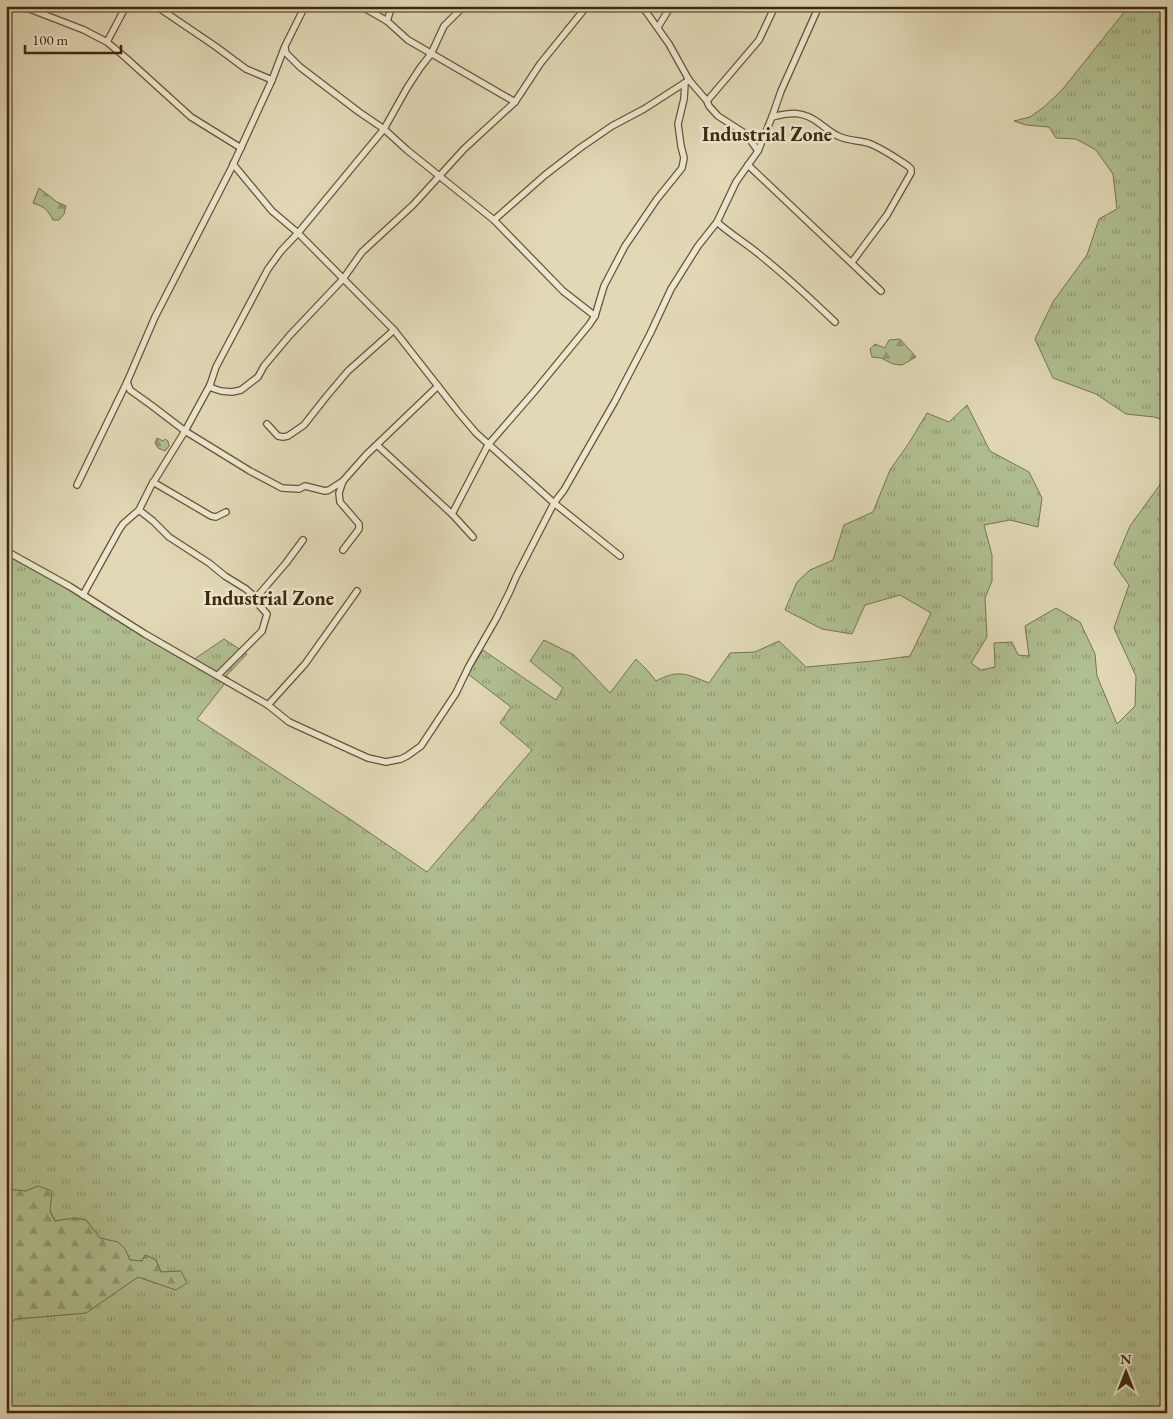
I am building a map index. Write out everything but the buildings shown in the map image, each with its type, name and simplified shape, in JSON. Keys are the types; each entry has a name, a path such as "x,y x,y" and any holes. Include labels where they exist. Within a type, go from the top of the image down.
{"street":[{"path":"22,6 84,30 107,42 191,117 240,148"},
{"path":"107,42 126,6"},
{"path":"156,6 246,69 272,80"},
{"path":"77,485 127,382 155,318 233,164 272,80 285,46 305,6"},
{"path":"361,6 387,22 408,40 515,102"},
{"path":"387,22 392,6"},
{"path":"83,595 123,524 139,510 153,482 185,431 210,385 216,367 268,270 281,251 384,129 407,88 431,54 444,26 464,6"},
{"path":"210,385 212,388 232,392 241,390 258,377 264,366 290,335 343,279 362,252 414,205 464,150 515,102 540,64 587,6"},
{"path":"642,6 676,56 687,82 707,101 718,116 746,134 758,151"},
{"path":"658,27 671,6"},
{"path":"707,101 759,40 775,6"},
{"path":"6,551 268,705 288,722 368,758 386,762 401,759 410,754 421,746 456,693 496,619 554,503 564,490 614,401 650,334 671,289 698,246 717,222 741,172 758,151 781,92 819,6"},
{"path":"285,46 286,53 300,67 384,129 494,220 563,291 595,316"},
{"path":"494,220 545,175 580,148 612,126 644,110 687,82"},
{"path":"452,514 488,445 499,430 534,392 595,316 604,286 625,246 682,168 684,158 678,124 687,82"},
{"path":"772,117 795,113 805,114 838,136 871,144 911,169 911,173 887,215 852,262"},
{"path":"233,164 272,211 298,233 394,330 459,413 488,445 554,503 620,556"},
{"path":"748,165 881,291"},
{"path":"717,222 779,271 835,322"},
{"path":"267,424 278,436 284,437 304,425 348,371 394,330"},
{"path":"127,382 130,390 185,431 250,471 282,488 299,489 305,486 326,491 343,481 438,386"},
{"path":"377,446 452,514 473,536"},
{"path":"343,481 339,493 340,502 359,524 359,529 343,550"},
{"path":"153,482 211,516 216,517 226,512"},
{"path":"139,510 169,537 239,584 256,598 258,606 267,614 262,631 218,676"},
{"path":"256,598 303,540"},
{"path":"268,705 305,664 357,591"}],"green space":[{"path":"1129,6 1167,6 1167,421 1154,417 1126,414 1096,394 1053,378 1035,339 1053,302 1087,255 1099,219 1117,209 1113,174 1096,150 1076,139 1056,138 1049,127 1026,125 1014,121 1030,117 1062,90"},
{"path":"39,188 57,202 66,206 64,214 59,220 53,220 45,209 33,203"},
{"path":"900,339 916,357 902,365 872,357 870,349 875,344 885,348 889,340"},
{"path":"967,405 990,451 1029,472 1042,498 1038,527 1010,520 984,525 992,555 992,581 985,598 987,637 971,663 981,670 995,667 994,643 1012,642 1018,655 1029,656 1025,626 1056,608 1080,622 1095,654 1097,676 1117,724 1135,706 1136,676 1114,628 1129,585 1114,564 1130,526 1167,475 1167,1413 6,1413 6,1325 16,1319 86,1313 138,1277 176,1290 181,1271 161,1272 156,1260 145,1255 142,1261 130,1260 125,1249 118,1243 100,1238 86,1220 74,1218 55,1221 38,1186 26,1191 6,1189 6,551 193,660 224,639 247,654 226,676 229,678 197,719 427,872 532,750 500,723 511,707 468,674 483,650 556,700 563,688 530,661 544,640 574,655 610,693 636,659 656,681 670,675 682,674 709,683 730,653 755,652 779,641 806,667 910,656 931,613 900,595 865,605 852,634 822,629 785,610 797,582 810,570 833,560 844,525 873,512 890,470 927,413 949,422"},
{"path":"157,438 168,441 169,446 165,451 158,448 155,443"},
{"path":"38,1186 52,1191 50,1212 55,1221 74,1218 86,1220 100,1238 118,1242 125,1249 130,1260 142,1261 145,1255 156,1260 161,1272 181,1271 187,1283 176,1290 138,1277 86,1313 16,1319 6,1325 6,1189 26,1191"}],"district":[{"name":"Industrial Zone","path":"767,134"},
{"name":"Industrial Zone","path":"269,598"}]}
